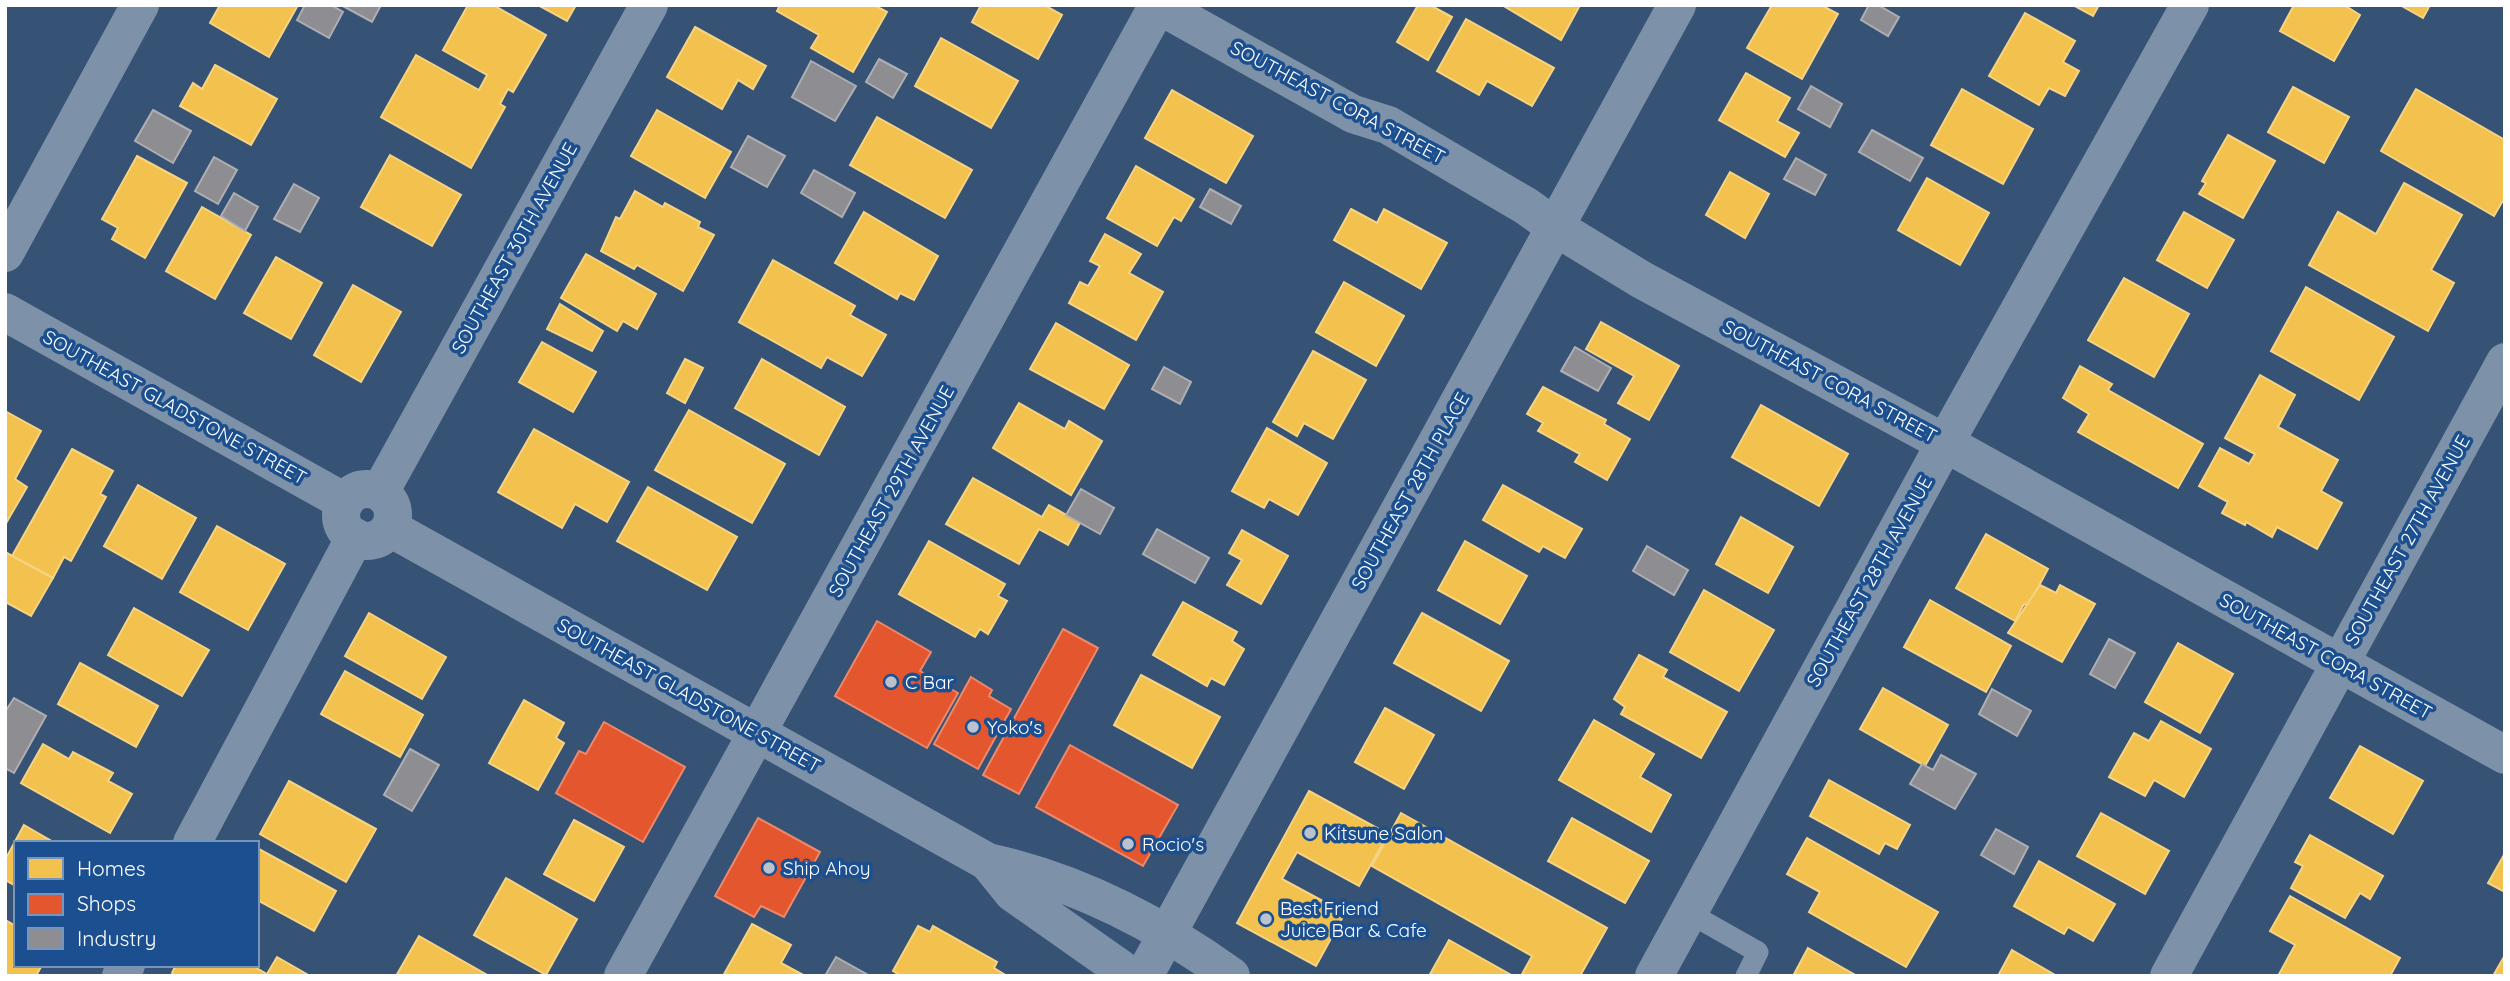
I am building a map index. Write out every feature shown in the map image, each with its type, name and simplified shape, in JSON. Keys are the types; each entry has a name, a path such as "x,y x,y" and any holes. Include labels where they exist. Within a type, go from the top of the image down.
{"street":[{"path":"5,253 140,5"},
{"name":"SOUTHEAST 30TH AVENUE","path":"193,841 367,515 649,5"},
{"name":"SOUTHEAST CORA STREET","path":"1158,5 1353,114 1388,125 1527,206 1555,227 1642,280 1945,443 2505,755"},
{"name":"SOUTHEAST 29TH AVENUE","path":"623,976 1158,5"},
{"name":"SOUTHEAST 28TH PLACE","path":"1144,976 1676,5"},
{"name":"SOUTHEAST 28TH AVENUE","path":"1654,976 1945,443 2190,5"},
{"name":"SOUTHEAST GLADSTONE STREET","path":"5,312 988,862 1025,870 1126,912 1167,934 1231,976"},
{"name":"SOUTHEAST 27TH AVENUE","path":"2169,976 2505,362"},
{"name":"SOUTHEAST GLADSTONE STREET","path":"988,862 1013,893 1130,976"}],"lane":[{"path":"1689,913 1758,952 1746,976"}],"building: Homes":[{"path":"220,5 298,5 269,57 210,23"},
{"path":"468,5 493,5 546,35 513,92 508,89 500,104 505,107 471,168 381,117 416,55 479,90 487,75 443,50"},
{"path":"538,5 576,5 567,21"},
{"path":"780,5 874,5 887,12 853,72 811,48 819,35 777,11"},
{"path":"981,5 1044,5 1062,15 1038,59 972,22"},
{"path":"1418,5 1430,5 1452,17 1428,60 1397,42"},
{"path":"1502,5 1580,5 1561,40"},
{"path":"1772,5 1821,5 1838,14 1802,79 1747,48"},
{"path":"2073,5 2099,5 2093,16"},
{"path":"2294,5 2344,5 2360,15 2334,61 2280,31"},
{"path":"2400,5 2430,5 2423,18"},
{"path":"2025,13 2075,41 2063,62 2079,71 2065,96 2049,88 2039,105 1989,76"},
{"path":"1466,19 1554,68 1532,106 1487,81 1479,95 1437,71"},
{"path":"695,27 766,66 753,89 738,80 722,109 667,77"},
{"path":"941,38 1018,81 991,128 915,86"},
{"path":"215,65 277,99 251,145 180,106 193,83 202,89"},
{"path":"1746,73 1790,98 1777,121 1799,133 1785,157 1719,120"},
{"path":"2293,87 2349,117 2324,163 2268,132"},
{"path":"1962,89 2033,129 2003,184 1931,145"},
{"path":"2416,89 2505,140 2505,197 2494,216 2381,151"},
{"path":"1172,90 1253,136 1226,183 1145,138"},
{"path":"657,110 731,152 705,198 631,156"},
{"path":"877,117 972,170 945,218 850,165"},
{"path":"2228,135 2275,161 2243,218 2199,194 2206,183 2202,181"},
{"path":"390,155 461,195 432,246 361,207"},
{"path":"137,156 187,183 145,258 112,239 118,228 102,219"},
{"path":"1136,166 1194,199 1181,221 1174,217 1157,246 1107,218"},
{"path":"1730,172 1769,194 1745,238 1706,215"},
{"path":"1927,178 1989,213 1960,265 1898,230"},
{"path":"2404,183 2462,215 2431,270 2454,283 2428,331 2309,265 2338,212 2376,234"},
{"path":"635,191 663,207 665,203 700,222 698,227 714,235 683,291 637,265 634,269 601,251 616,217 620,219"},
{"path":"202,207 251,235 215,299 166,271"},
{"path":"1351,209 1377,223 1384,209 1447,243 1421,289 1334,240"},
{"path":"864,212 938,256 914,300 900,293 897,299 835,263"},
{"path":"2184,212 2234,240 2207,288 2157,260"},
{"path":"1105,234 1141,254 1129,273 1163,292 1136,340 1069,303 1080,282 1088,286 1100,266 1090,261"},
{"path":"586,254 656,294 637,329 623,321 617,331 561,298"},
{"path":"276,257 322,283 291,339 244,313"},
{"path":"773,260 855,306 850,315 886,335 862,376 827,357 821,368 739,322"},
{"path":"2124,278 2189,314 2154,377 2088,340"},
{"path":"1344,282 1404,316 1376,366 1316,332"},
{"path":"353,285 401,312 361,382 314,355"},
{"path":"2306,287 2394,337 2359,400 2271,351"},
{"path":"560,304 603,331 592,351 547,329"},
{"path":"1601,322 1679,366 1649,420 1618,403 1634,376 1586,349"},
{"path":"1056,323 1129,365 1104,409 1030,369"},
{"path":"542,342 596,372 573,412 519,382"},
{"path":"1313,351 1366,380 1333,439 1304,423 1297,436 1273,422"},
{"path":"685,359 703,368 685,403 667,393"},
{"path":"762,359 845,407 819,455 735,408"},
{"path":"2080,366 2112,384 2108,390 2203,444 2178,488 2078,432 2089,414 2063,398"},
{"path":"2260,375 2295,395 2278,427 2338,460 2321,491 2342,503 2317,549 2277,527 2272,537 2246,522 2245,525 2222,513 2228,502 2199,486 2220,448 2249,464 2255,454 2225,438"},
{"path":"1543,387 1606,420 1604,424 1630,439 1607,480 1575,462 1580,454 1538,431 1543,423 1527,414"},
{"path":"1019,403 1065,429 1069,421 1102,441 1071,495 993,448"},
{"path":"1761,405 1848,454 1819,506 1732,457"},
{"path":"689,410 785,464 752,523 655,470"},
{"path":"5,411 41,431 15,479 27,487 5,525"},
{"path":"1267,428 1327,463 1298,515 1269,499 1264,508 1232,491"},
{"path":"534,429 629,482 607,522 575,504 562,528 498,492"},
{"path":"72,449 113,471 100,494 106,497 71,561 64,557 53,578 12,556"},
{"path":"973,478 1042,517 1049,505 1080,523 1068,545 1039,529 1019,564 946,524"},
{"path":"138,485 196,518 162,579 104,546"},
{"path":"1503,485 1582,529 1565,558 1543,546 1539,552 1483,520"},
{"path":"648,487 737,537 707,590 617,541"},
{"path":"1741,517 1793,547 1768,593 1716,564"},
{"path":"217,526 285,564 248,630 180,592"},
{"path":"1242,530 1288,556 1261,604 1227,585 1242,560 1229,553"},
{"path":"1986,534 2048,569 2028,606 2024,604 2015,621 1956,588"},
{"path":"929,541 1005,584 998,596 1007,601 988,634 980,629 975,637 899,594"},
{"path":"1465,541 1527,576 1500,624 1438,590"},
{"path":"5,552 53,578 31,616 5,602"},
{"path":"2040,585 2056,593 2060,585 2095,604 2062,662 2008,633"},
{"path":"1704,590 1774,630 1739,691 1670,652"},
{"path":"1930,600 2011,646 1986,692 1904,647"},
{"path":"1183,602 1237,632 1232,641 1244,649 1224,685 1211,678 1207,686 1153,655"},
{"path":"134,608 209,650 182,696 108,655"},
{"path":"369,613 446,657 422,699 345,656"},
{"path":"1422,613 1509,661 1481,711 1394,663"},
{"path":"2178,643 2233,674 2200,733 2145,702"},
{"path":"1639,655 1667,670 1663,677 1727,712 1701,758 1621,714 1625,707 1614,699"},
{"path":"80,663 158,706 136,747 58,704"},
{"path":"345,671 423,715 400,757 321,714"},
{"path":"1141,675 1220,717 1192,768 1114,725"},
{"path":"1883,688 1948,725 1925,766 1860,729"},
{"path":"524,700 564,723 556,738 564,743 538,790 489,763"},
{"path":"1385,708 1434,735 1404,789 1355,762"},
{"path":"1594,720 1654,754 1640,777 1671,795 1651,832 1559,780"},
{"path":"2161,721 2211,749 2184,797 2154,780 2145,796 2109,777 2134,733 2149,741"},
{"path":"43,744 69,759 73,752 113,773 108,781 132,794 110,833 21,783"},
{"path":"2360,746 2423,781 2393,834 2330,798"},
{"path":"1829,780 1910,825 1897,849 1885,843 1879,854 1810,816"},
{"path":"289,781 376,829 346,882 260,834"},
{"path":"1309,791 1388,834 1359,886 1297,852 1282,879 1345,913 1316,966 1237,923"},
{"path":"1401,813 1607,928 1580,976 1521,976 1532,956 1372,866"},
{"path":"2101,813 2169,851 2145,894 2077,856"},
{"path":"1572,818 1649,861 1625,903 1548,861"},
{"path":"574,820 624,847 594,901 544,874"},
{"path":"24,825 52,841 15,841"},
{"path":"2310,835 2383,876 2370,899 2360,893 2345,918 2291,888 2303,866 2295,862"},
{"path":"1807,838 1938,912 1906,967 1809,912 1820,892 1787,874"},
{"path":"14,843 14,885 5,880 5,860"},
{"path":"259,849 336,891 314,931 259,901"},
{"path":"2505,853 2505,892 2488,883"},
{"path":"2039,861 2115,904 2093,941 2068,927 2064,934 2014,906"},
{"path":"506,878 577,919 546,975 474,935"},
{"path":"2290,896 2400,958 2390,976 2278,976 2295,945 2270,931"},
{"path":"5,920 14,925 14,967 41,967 36,976 5,976"},
{"path":"752,924 791,945 781,963 805,976 723,976"},
{"path":"918,926 930,932 933,926 997,962 994,968 1007,976 901,976 893,971"},
{"path":"419,936 489,976 396,976"},
{"path":"1449,940 1513,976 1429,976"},
{"path":"1808,948 1857,976 1793,976"},
{"path":"2012,950 2055,975 1998,976"},
{"path":"2505,955 2505,976 2493,976"},
{"path":"277,957 310,976 176,976 172,973 175,967 255,967 267,974"}],"building: Shops":[{"name":"C Bar","path":"877,621 931,652 920,671 958,693 927,748 835,696"},
{"path":"1063,629 1098,648 1019,794 983,775"},
{"name":"Yoko's","path":"971,677 992,690 989,696 1011,709 978,769 934,744"},
{"path":"604,722 685,767 643,842 556,793 579,751 586,754"},
{"path":"1070,745 1178,805 1143,866 1036,807"},
{"path":"758,818 820,852 784,917 761,906 754,917 715,896"}],"building: Industry":[{"path":"305,5 331,5 343,12 329,38 297,20"},
{"path":"341,5 381,5 372,22"},
{"path":"1869,5 1878,5 1899,17 1888,36 1861,20"},
{"path":"879,59 907,74 893,98 866,82"},
{"path":"811,61 856,86 835,121 792,97"},
{"path":"1811,86 1842,104 1830,127 1798,109"},
{"path":"153,110 191,131 173,163 135,141"},
{"path":"1872,130 1923,158 1910,181 1859,152"},
{"path":"748,136 785,156 767,187 731,167"},
{"path":"214,157 237,170 218,204 195,191"},
{"path":"1796,158 1826,175 1815,195 1784,179"},
{"path":"814,170 855,193 842,217 801,193"},
{"path":"294,184 319,198 300,232 274,219"},
{"path":"1210,189 1241,206 1231,224 1200,207"},
{"path":"234,193 258,207 245,231 221,216"},
{"path":"1575,347 1611,368 1598,391 1561,371"},
{"path":"1164,367 1191,382 1180,404 1152,389"},
{"path":"1081,489 1114,508 1100,534 1066,515"},
{"path":"1157,529 1209,558 1195,583 1143,554"},
{"path":"1647,546 1688,570 1674,595 1633,571"},
{"path":"2109,639 2135,653 2115,688 2090,674"},
{"path":"1992,689 2031,711 2017,736 1979,714"},
{"path":"14,698 46,716 14,773 5,768 5,712"},
{"path":"410,749 439,765 412,811 384,795"},
{"path":"1941,755 1976,774 1955,809 1910,784 1922,764 1933,770"},
{"path":"1996,829 2028,847 2014,874 1981,855"},
{"path":"836,957 870,976 825,976"}],"place":[{"name":"C Bar","path":"891,682"},
{"name":"Yoko's","path":"973,727"},
{"name":"Kitsune Salon","path":"1310,833"},
{"name":"Rocio's","path":"1128,844"},
{"name":"Ship Ahoy","path":"769,868"},
{"name":"Best Friend Juice Bar & Cafe","path":"1266,919"}]}
